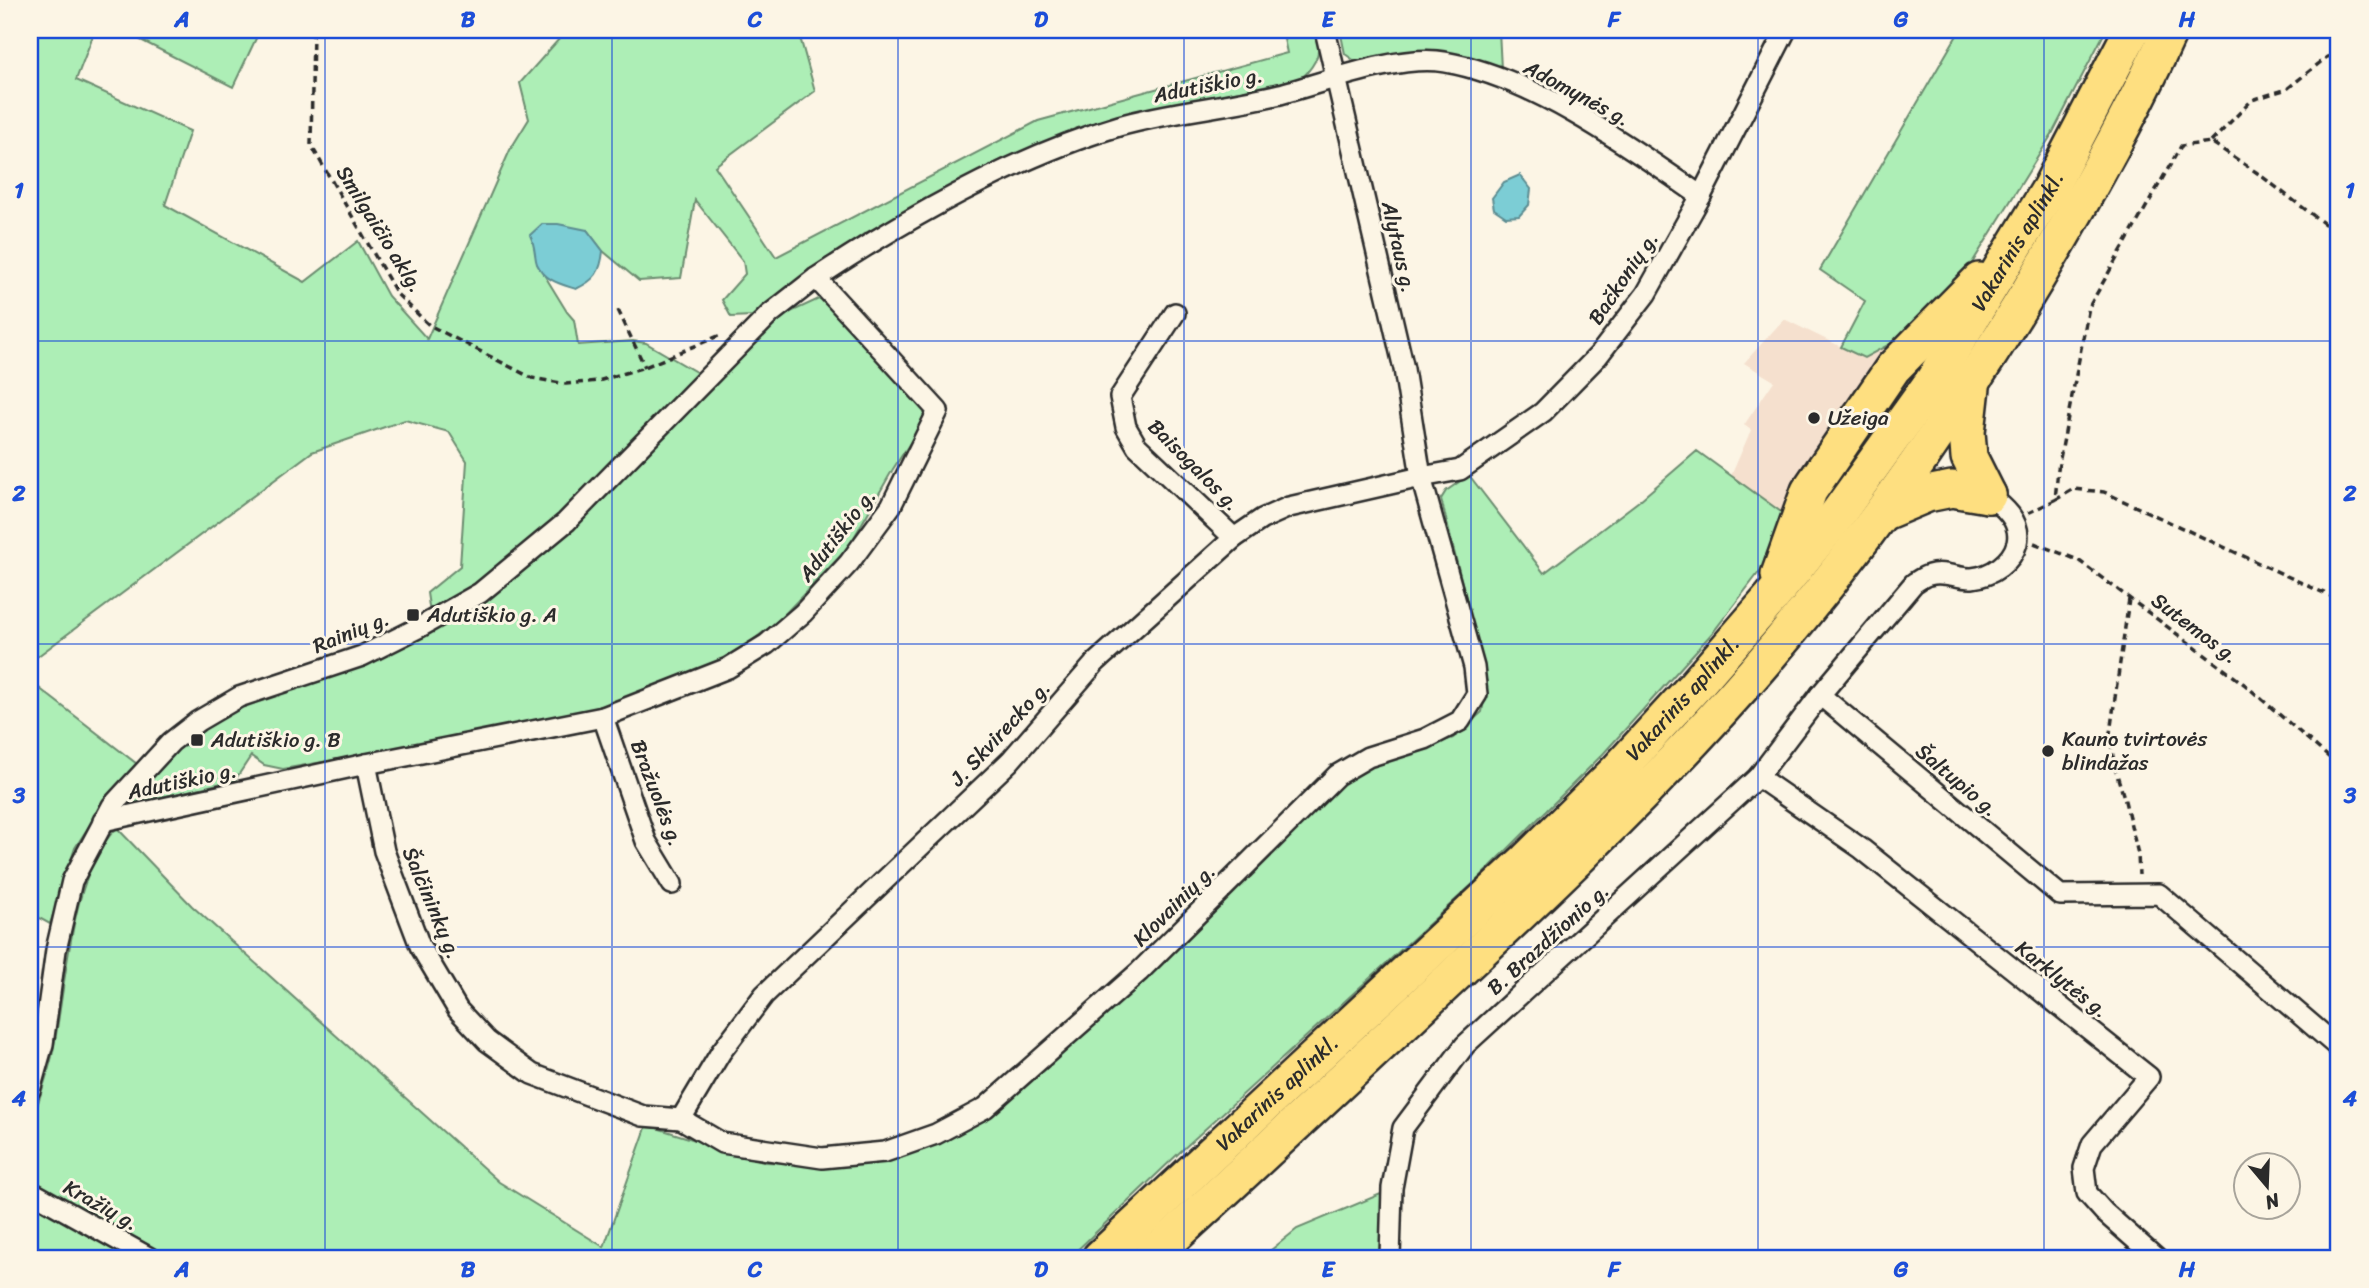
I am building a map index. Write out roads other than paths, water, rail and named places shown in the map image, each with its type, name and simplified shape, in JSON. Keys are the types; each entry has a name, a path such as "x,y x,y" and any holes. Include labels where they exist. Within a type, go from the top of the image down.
{"highway":[{"name":"Vakarinis aplinkl.","path":"1100,1258 1527,860 1642,743 1772,597 1809,491 1893,368 2019,242 2063,165 2132,30"},
{"name":"Vakarinis aplinkl.","path":"1150,1258 1500,933 1638,800 1762,664 1824,588 1922,459 2011,324 2121,129 2170,30"},
{"path":"1972,384 1967,432 1969,457 1987,495"},
{"path":"1881,513 1927,494 1952,489 1987,495"}],"street":[{"name":"Alytaus g.","path":"1325,30 1404,369 1421,477"},
{"name":"Bačkonių g.","path":"1421,477 1460,470 1543,412 1598,356 1646,294 1701,196 1786,30"},
{"name":"Adomynės g.","path":"1337,78 1402,62 1428,59 1473,69 1513,83 1619,139 1701,196"},
{"name":"Adutiškio g.","path":"103,821 366,764 603,717 728,668 767,645 803,613 849,563 891,506 938,411 817,278 871,242 918,216 989,178 1066,143 1121,125 1277,95 1337,78"},
{"name":"Rainių g.","path":"30,1090 43,1044 56,950 72,881 112,806 171,742 198,721 239,697 362,656 480,593 566,522 770,314 817,278"},
{"name":"Baisogalos g.","path":"1175,313 1121,397 1126,427 1137,446 1234,538"},
{"name":"J. Skvirecko g.","path":"681,1119 722,1052 764,995 1010,761 1096,662 1234,538 1262,519 1289,507 1421,477"},
{"name":"Klovainių g.","path":"681,1119 722,1143 822,1157 885,1152 936,1134 985,1108 1064,1040 1139,972 1337,775 1368,757 1424,739 1460,722 1477,694 1474,667 1421,477"},
{"path":"1820,695 1914,583 1928,575 1945,573 1971,578 1987,574 2003,565 2014,552 2016,528 2003,507 1987,495"},
{"name":"B. Brazdžionio g.","path":"1390,1258 1392,1188 1403,1128 1465,1045 1758,777 1820,695"},
{"name":"Šaltupio g.","path":"1820,695 2060,895 2159,894 2339,1048"},
{"name":"Bražuolės g.","path":"603,717 646,841 672,884"},
{"name":"Šalčininkų g.","path":"366,764 384,851 420,946 458,1010 486,1041 532,1074 643,1116 681,1119"},
{"name":"Karklytės g.","path":"1758,777 1862,849 2148,1077 2092,1144 2084,1168 2087,1193 2104,1212 2156,1258"},
{"name":"Kražių g.","path":"30,1191 150,1258"}],"water":[{"path":"1520,175 1531,189 1529,205 1519,216 1506,217 1494,209 1492,198 1504,182"},
{"path":"542,224 558,224 587,230 603,251 601,265 592,279 576,289 554,281 540,270 530,235"}],"place":[{"name":"Užeiga","path":"1814,418"},
{"name":"Adutiškio g. A","path":"413,615"},
{"name":"Adutiškio g. B","path":"197,740"},
{"name":"Kauno tvirtovės blindažas","path":"2048,751"}]}
